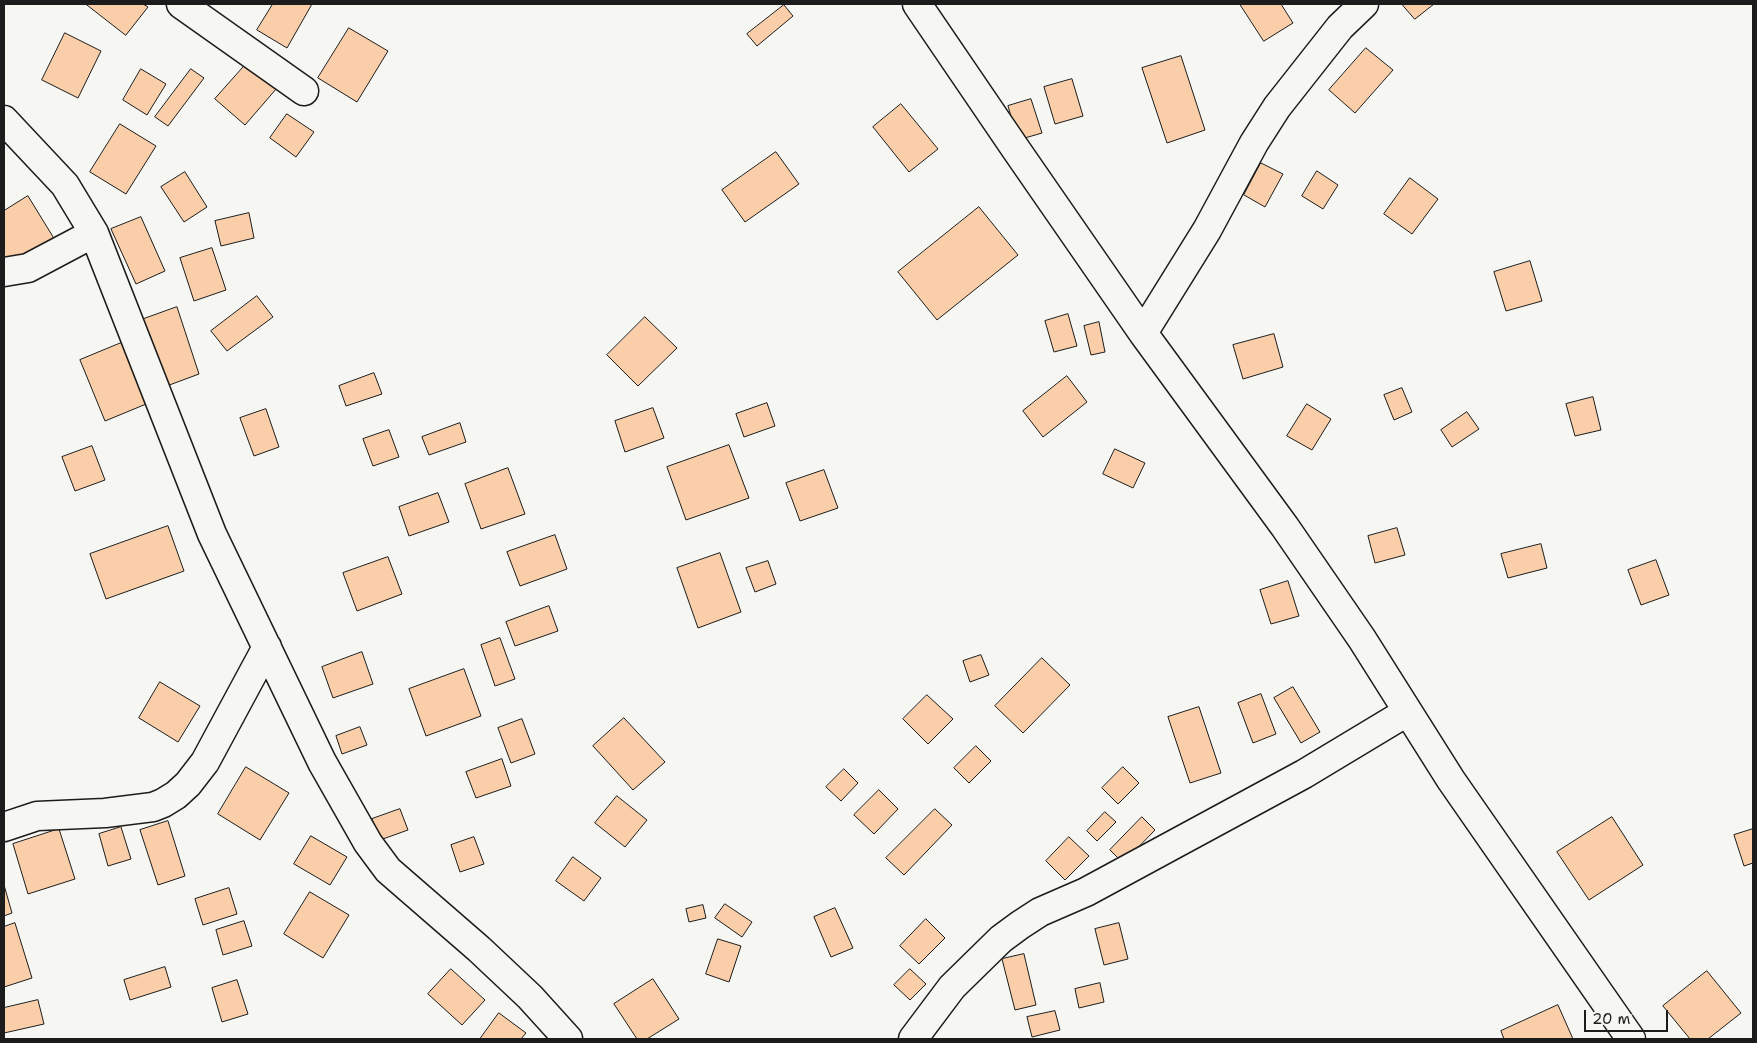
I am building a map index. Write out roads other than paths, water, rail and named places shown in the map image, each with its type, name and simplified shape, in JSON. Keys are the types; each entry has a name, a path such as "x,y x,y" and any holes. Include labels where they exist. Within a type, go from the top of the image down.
{"street":[{"path":"181,4 304,91"},
{"path":"917,4 1143,333 1285,526 1362,638 1451,780 1631,1039"},
{"path":"1143,333 1207,230 1254,143 1277,106 1340,27 1364,4"},
{"path":"4,120 65,185 94,233 212,534 322,762 368,843 388,870 479,949 530,997 568,1039"},
{"path":"4,272 28,268 94,233"},
{"path":"4,827 38,816 105,813 153,807 164,803 176,795 188,784 205,762 267,647"},
{"path":"913,1039 952,987 1001,939 1020,925 1040,912 1086,892 1304,774 1407,712"}]}
